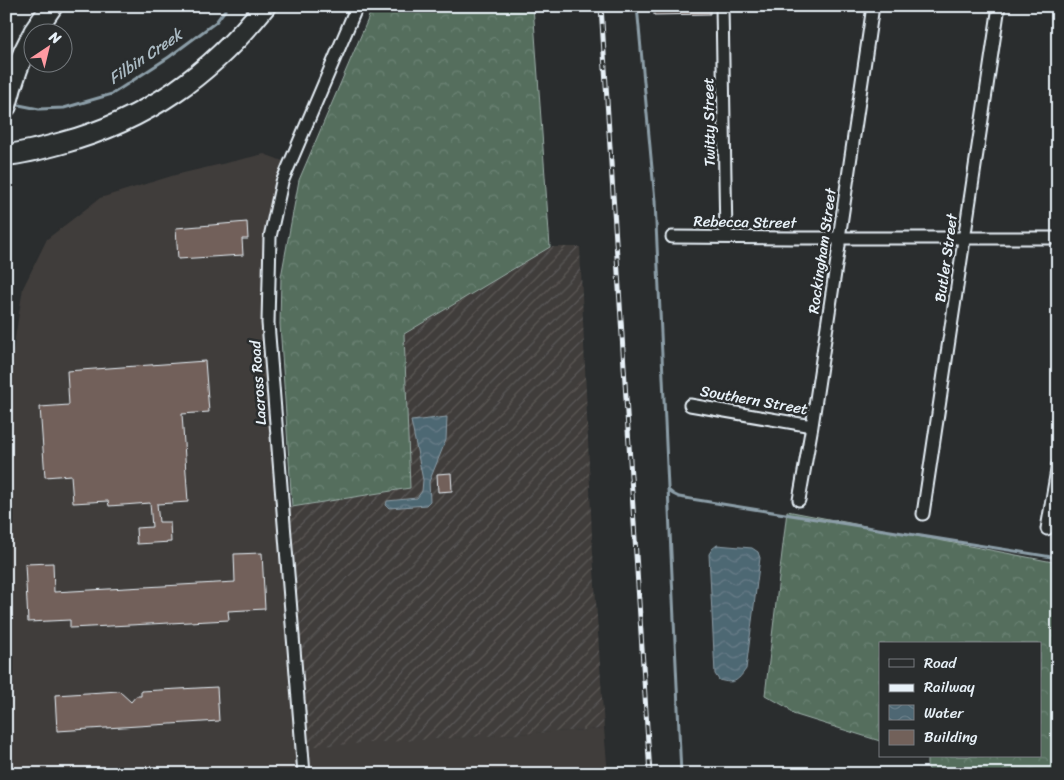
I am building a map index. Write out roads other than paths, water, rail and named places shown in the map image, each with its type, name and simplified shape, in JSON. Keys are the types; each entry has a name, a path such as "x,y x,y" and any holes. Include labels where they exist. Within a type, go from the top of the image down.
{"highway":[{"path":"41,22 52,6"},
{"path":"6,155 80,138 121,122 148,108 175,92 215,60 234,42 265,6"},
{"path":"6,106 22,57"}],"street":[{"name":"Lacross Road","path":"304,774 268,323 270,237 282,182 357,6"},
{"name":"Twitty Street","path":"722,6 726,238"},
{"name":"Rockingham Street","path":"799,500 838,256 839,238 874,6"},
{"name":"Butler Street","path":"923,514 999,6"},
{"name":"Rebecca Street","path":"672,236 726,238 1058,238"},
{"name":"Southern Street","path":"690,404 812,426"},
{"path":"1047,529 1058,464"}],"water":[{"path":"447,417 446,440 429,482 430,501 426,505 389,508 386,505 387,501 417,498 422,491 423,480 411,421"},
{"path":"717,545 752,548 758,552 760,558 746,669 740,677 732,682 719,680 715,674 709,554"}],"waterway":[{"name":"Filbin Creek","path":"14,104 39,109 64,108 112,94 169,57 216,22 228,6"},
{"path":"637,6 655,201 681,774"},
{"path":"668,490 679,497 1058,558"}],"railway":[{"path":"601,6 650,774"}]}
